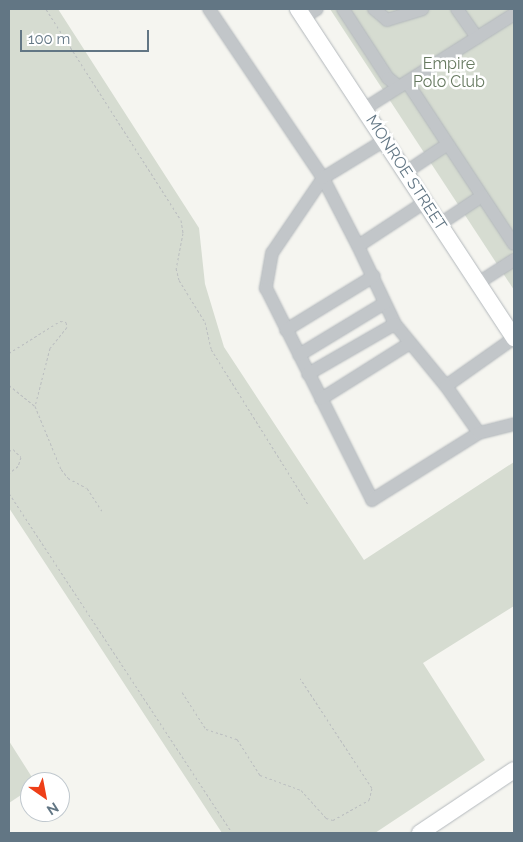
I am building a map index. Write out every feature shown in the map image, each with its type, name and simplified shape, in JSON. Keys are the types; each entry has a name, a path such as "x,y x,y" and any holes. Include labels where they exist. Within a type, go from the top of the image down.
{"main road":[{"name":"MONROE STREET","path":"306,12 364,109 513,333"},
{"path":"420,833 514,770"}],"lane":[{"path":"209,9 323,178 374,276 395,324 446,386 479,433"},
{"path":"343,9 388,78 403,85 448,144 514,244"},
{"path":"374,9 386,20 422,9"},
{"path":"457,9 477,38"},
{"path":"364,109 514,14"},
{"path":"385,140 323,178 278,242 268,265 266,288 372,500 479,433 514,424"},
{"path":"406,172 448,144"},
{"path":"440,224 482,196"},
{"path":"358,246 425,202"},
{"path":"478,283 514,260"},
{"path":"286,330 374,276"},
{"path":"299,355 385,303"},
{"path":"308,374 395,324"},
{"path":"446,386 513,333"},
{"path":"321,399 410,343"}],"path":[{"path":"46,9 181,220 183,233 176,268 179,280 205,322 211,349 308,504"},
{"path":"9,353 60,321 66,322 67,327 50,348 35,406"},
{"path":"9,385 35,406 61,469 68,478 87,488 102,511"},
{"path":"9,451 13,449 21,457 18,466 9,473"},
{"path":"9,493 232,833"},
{"path":"182,692 206,729 237,739 260,775 300,790 326,818 333,820 369,800 372,788 300,678"}],"green space":[{"path":"9,9 58,9 199,228 205,284 224,347 364,560 514,462 514,606 423,663 485,760 375,833 222,833 9,508"},
{"name":"Empire Polo Club","path":"330,9 514,9 514,290"},
{"path":"9,741 29,772 20,772 20,796 9,803"}]}
